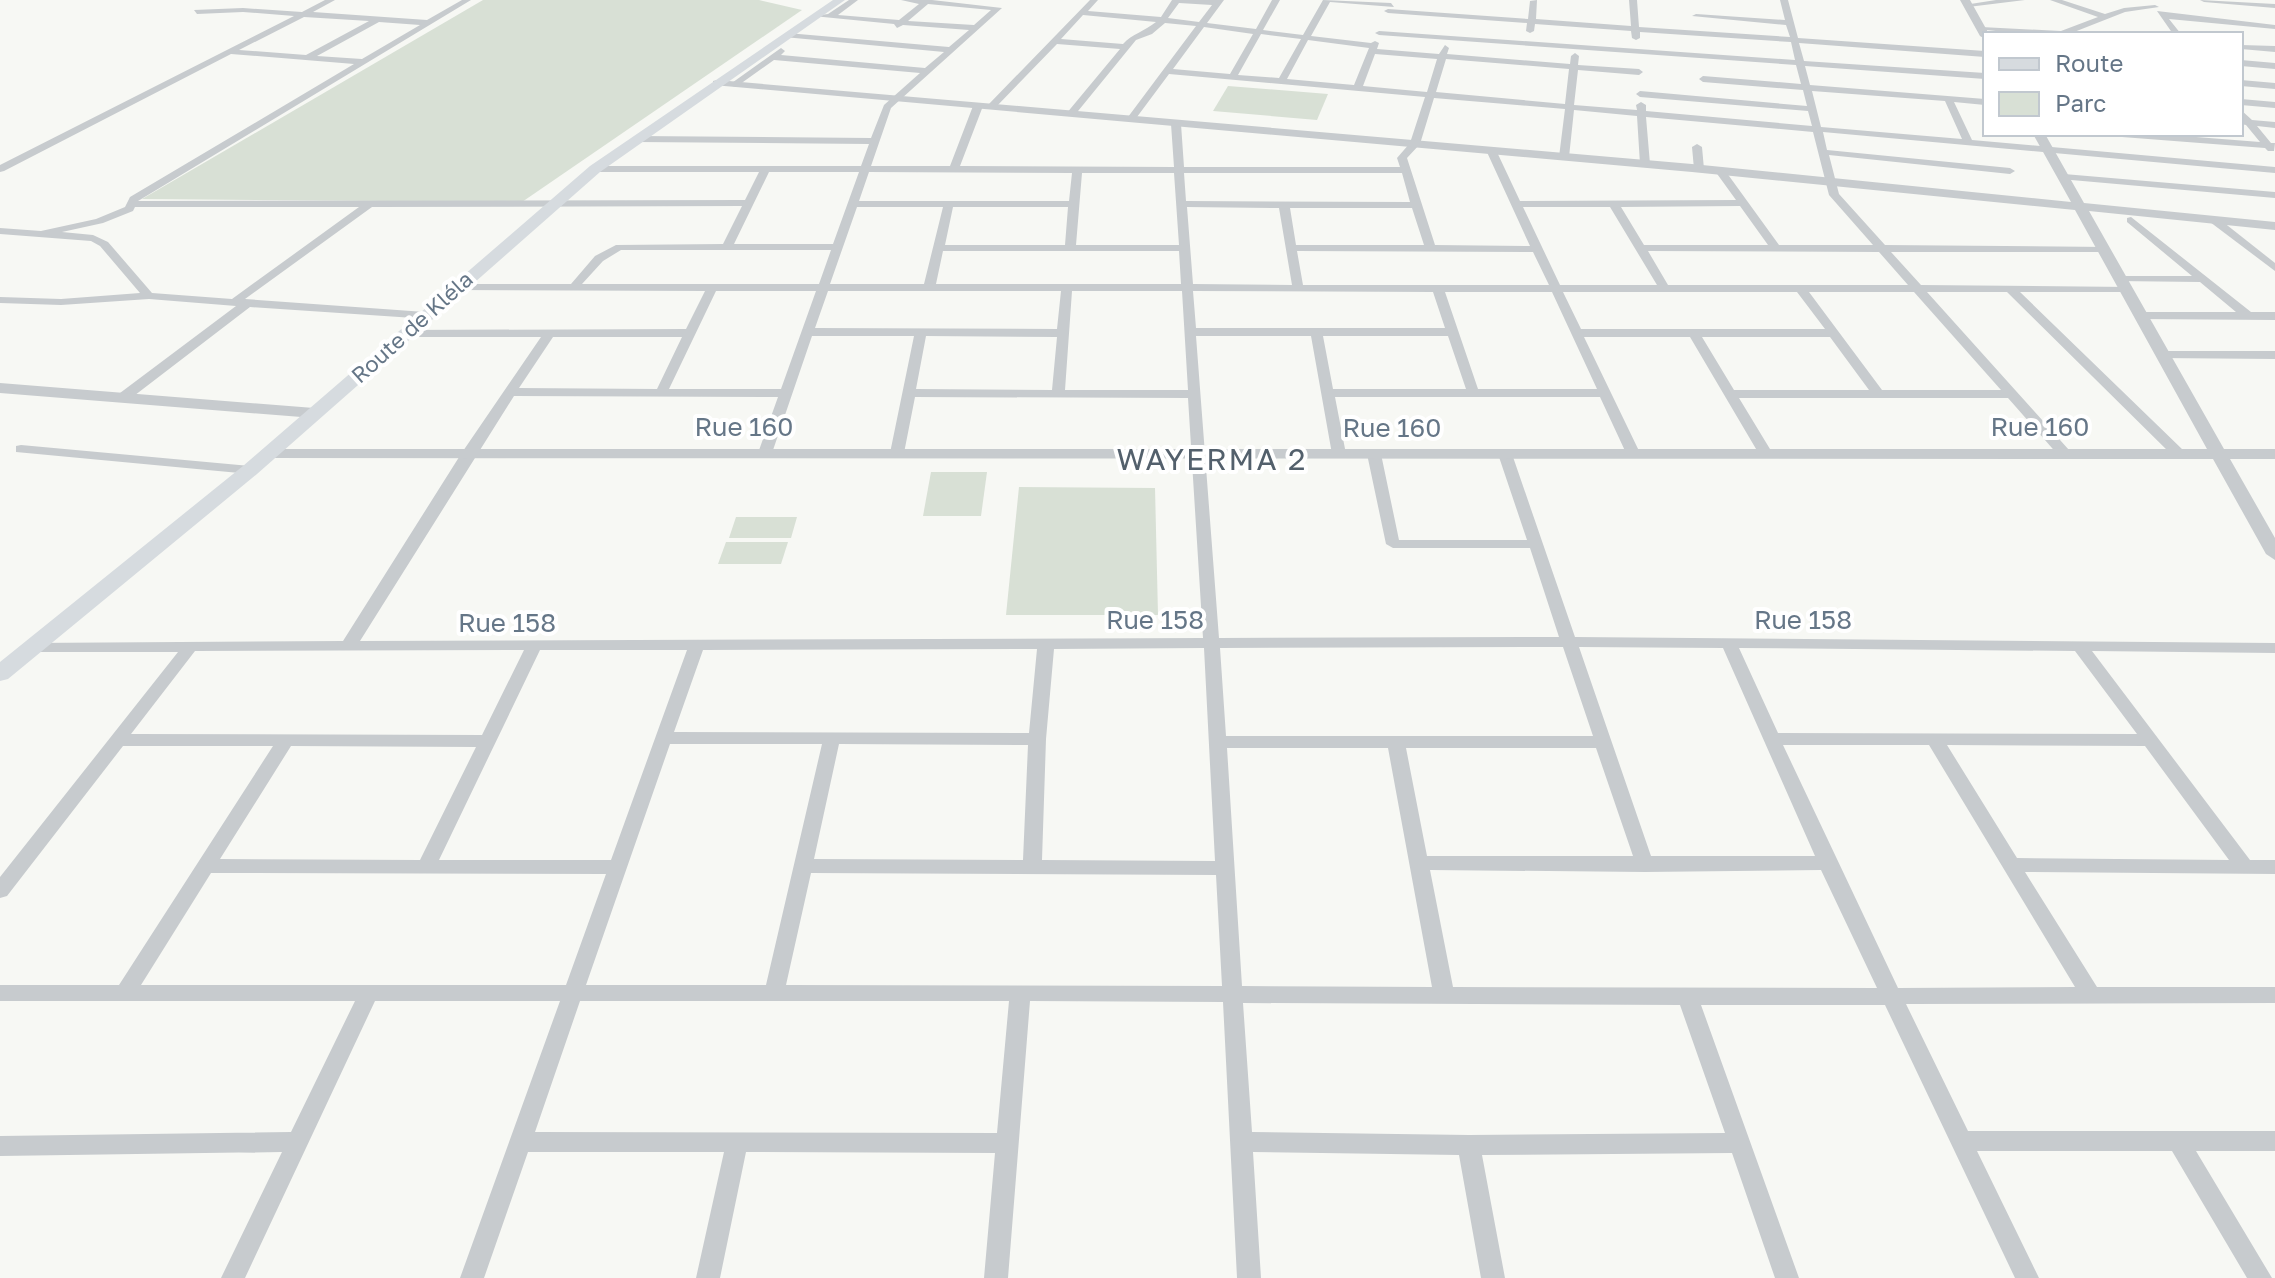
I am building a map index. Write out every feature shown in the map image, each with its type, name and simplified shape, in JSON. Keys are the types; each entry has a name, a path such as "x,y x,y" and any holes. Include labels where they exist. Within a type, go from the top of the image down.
{"main road":[{"name":"Route de Kléla","path":"0,674 250,470 550,205 637,139 725,84 824,16 840,0"}],"street":[{"path":"0,169 331,0"},
{"path":"41,234 99,221 129,209 134,199 467,0"},
{"path":"824,16 854,0"},
{"path":"765,453 887,107 998,8 905,0"},
{"path":"954,169 984,107 1094,0"},
{"path":"1071,114 1133,38 1149,32 1163,20 1177,0 1219,1"},
{"path":"1233,76 1276,0"},
{"path":"1282,80 1328,0 1531,21 1983,54"},
{"path":"1633,0 1645,164"},
{"path":"1784,0 1834,195 2064,453"},
{"path":"1983,33 1967,2 2021,0"},
{"path":"2054,0 2105,17"},
{"path":"2123,0 2152,3 2175,32"},
{"path":"2204,0 2275,6"},
{"path":"867,50 927,1"},
{"path":"1131,119 1219,1"},
{"path":"1528,43 1534,1"},
{"path":"2068,32 2124,10 2152,3"},
{"path":"1358,87 1391,5"},
{"path":"197,12 243,10 429,23"},
{"path":"1697,33 1696,12 1789,23"},
{"path":"1082,13 1163,20 1443,57 1639,72"},
{"path":"824,16 975,28"},
{"path":"2162,16 2275,27"},
{"path":"307,58 378,20"},
{"path":"1379,33 1983,76"},
{"path":"725,84 772,57 794,36 951,50"},
{"path":"1872,37 1983,45"},
{"path":"1430,248 1402,158 1415,144 1449,38"},
{"path":"1055,41 1125,47"},
{"path":"1564,157 1576,47"},
{"path":"2243,47 2275,49"},
{"path":"229,52 363,62"},
{"path":"1701,56 1705,100"},
{"path":"772,57 925,71"},
{"path":"849,64 858,57"},
{"path":"2243,63 2275,66"},
{"path":"1167,71 2275,170"},
{"path":"1703,79 1983,102"},
{"path":"2243,83 2275,86"},
{"path":"725,84 1645,164 2275,226"},
{"path":"1640,94 1812,109"},
{"path":"1948,99 1969,143"},
{"path":"2243,102 2275,105"},
{"path":"2245,122 2275,125"},
{"path":"2245,122 2273,149"},
{"path":"1176,124 1226,868 1249,1278"},
{"path":"2040,136 2218,454 2269,532 2275,554"},
{"path":"2142,136 2273,149"},
{"path":"637,139 876,141"},
{"path":"1697,147 1699,169"},
{"path":"1491,150 1633,453"},
{"path":"1823,152 2010,171"},
{"path":"0,155 14,162"},
{"path":"595,169 1405,170"},
{"path":"727,247 766,169"},
{"path":"1070,248 1077,169"},
{"path":"1720,171 1776,248"},
{"path":"2064,177 2275,195"},
{"path":"133,204 749,203"},
{"path":"1517,204 1743,203"},
{"path":"121,399 369,204"},
{"path":"853,204 1074,204"},
{"path":"929,288 949,204"},
{"path":"1183,204 1416,205"},
{"path":"1614,204 1665,289"},
{"path":"1284,205 1298,288"},
{"path":"2131,220 2248,316"},
{"path":"2214,220 2269,258 2275,268"},
{"path":"0,231 93,238 104,244 149,296"},
{"path":"574,287 593,261 605,252 620,247 837,247"},
{"path":"939,248 1185,248"},
{"path":"1291,248 1538,249"},
{"path":"1640,248 2104,249"},
{"path":"457,287 2010,289 2203,279"},
{"path":"661,393 712,288"},
{"path":"1058,394 1067,288"},
{"path":"1438,289 1473,392"},
{"path":"1801,289 1878,393"},
{"path":"2010,289 2178,453"},
{"path":"0,300 61,302 149,296 425,316"},
{"path":"2142,316 2275,316"},
{"path":"349,645 468,454 550,332"},
{"path":"806,332 1063,333"},
{"path":"1191,332 1453,332"},
{"path":"1316,332 1339,454"},
{"path":"406,333 689,333"},
{"path":"897,453 921,333"},
{"path":"1578,333 1833,333"},
{"path":"1694,333 1766,454"},
{"path":"2163,355 2275,355"},
{"path":"0,388 314,413"},
{"path":"510,392 786,393"},
{"path":"909,393 1194,394"},
{"path":"1329,393 1606,393"},
{"path":"1730,394 2010,394"},
{"path":"21,449 250,470"},
{"name":"Rue 160","path":"268,454 2275,454"},
{"path":"1374,454 1393,544 1537,544"},
{"path":"1505,454 1645,865"},
{"name":"Rue 158","path":"34,647 1571,642 2275,648"},
{"path":"1032,869 1037,739 1046,643"},
{"path":"1729,644 1827,863 2027,1278"},
{"path":"2079,645 2244,866"},
{"path":"0,891 191,646"},
{"path":"472,1278 615,867 696,646"},
{"path":"426,866 534,647"},
{"path":"662,738 1037,739"},
{"path":"774,993 832,738"},
{"path":"1771,739 2147,740"},
{"path":"1934,739 2090,994"},
{"path":"118,740 488,741"},
{"path":"124,994 286,740"},
{"path":"1218,742 1604,742"},
{"path":"1396,743 1444,994"},
{"path":"1418,863 1827,863"},
{"path":"2011,865 2275,867"},
{"path":"204,866 615,867"},
{"path":"802,866 1226,868"},
{"path":"0,993 1444,994 1688,997 2275,995"},
{"path":"996,1278 1020,993"},
{"path":"233,1278 368,995"},
{"path":"1688,997 1787,1278"},
{"path":"1961,1141 2275,1141"},
{"path":"0,1146 298,1142"},
{"path":"521,1142 1005,1143"},
{"path":"1243,1142 1469,1145 1740,1143"},
{"path":"2179,1142 2260,1278"},
{"path":"708,1278 737,1143"},
{"path":"1469,1145 1493,1278"}],"green space":[{"path":"483,0 759,0 802,10 522,202 142,199"},
{"path":"1228,86 1328,94 1317,120 1213,111"},
{"path":"931,472 987,472 981,516 923,516"},
{"path":"1019,487 1155,488 1158,615 1006,615"},
{"path":"736,517 797,517 791,538 729,538"},
{"path":"726,542 788,542 781,564 718,564"}],"district":[{"name":"WAYERMA 2","path":"1212,460"}]}
